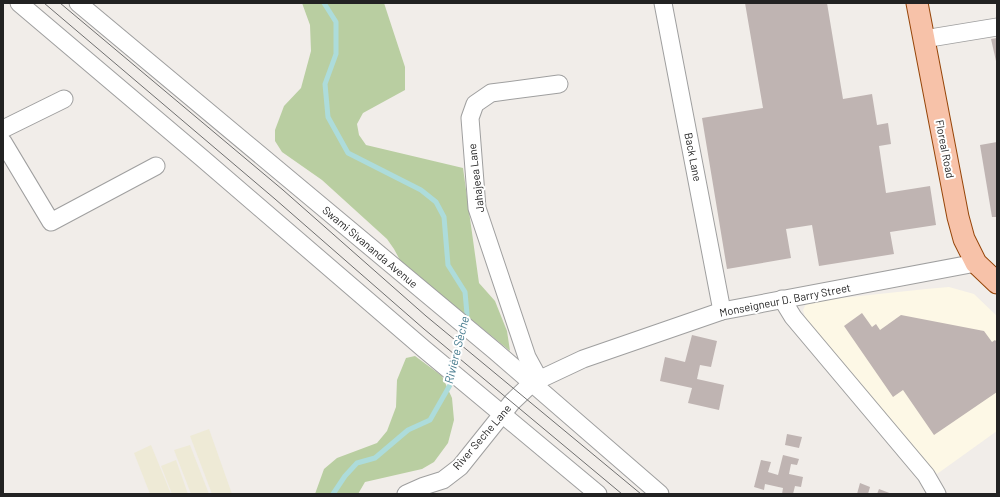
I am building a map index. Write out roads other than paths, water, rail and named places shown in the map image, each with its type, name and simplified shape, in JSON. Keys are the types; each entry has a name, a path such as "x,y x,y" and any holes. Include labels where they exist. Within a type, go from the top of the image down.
{"main road":[{"name":"Floreal Road","path":"917,3 958,217 964,239 976,263 997,283"}],"street":[{"path":"19,3 424,349 598,494"},
{"name":"Swami Sivananda Avenue","path":"78,3 431,299 536,381 660,494"},
{"name":"Back Lane","path":"663,3 722,311"},
{"path":"924,39 997,27"},
{"name":"Jahajeea Lane","path":"536,381 526,357 477,208 470,118 475,104 491,93 559,84"},
{"path":"3,129 64,99"},
{"path":"3,142 51,222 156,166"},
{"name":"Monseigneur D. Barry Street","path":"536,381 583,359 722,311 976,263"},
{"path":"782,299 798,323 926,475 937,494"},
{"name":"River Seche Lane","path":"406,494 443,480 460,467 502,414 520,394 536,381"}],"waterway":[{"name":"Rivière Sèche","path":"324,3 336,22 336,54 325,84 328,117 348,153 421,190 436,202 444,217 448,265 465,292 467,314 454,369"},
{"name":"Rivière Sèche","path":"333,494 345,476 357,463 375,458 408,430 430,420 450,385 452,377"}],"tram line":[{"path":"44,3 275,199 424,329 622,494"},
{"path":"60,3 283,190 426,316 641,494"}]}
